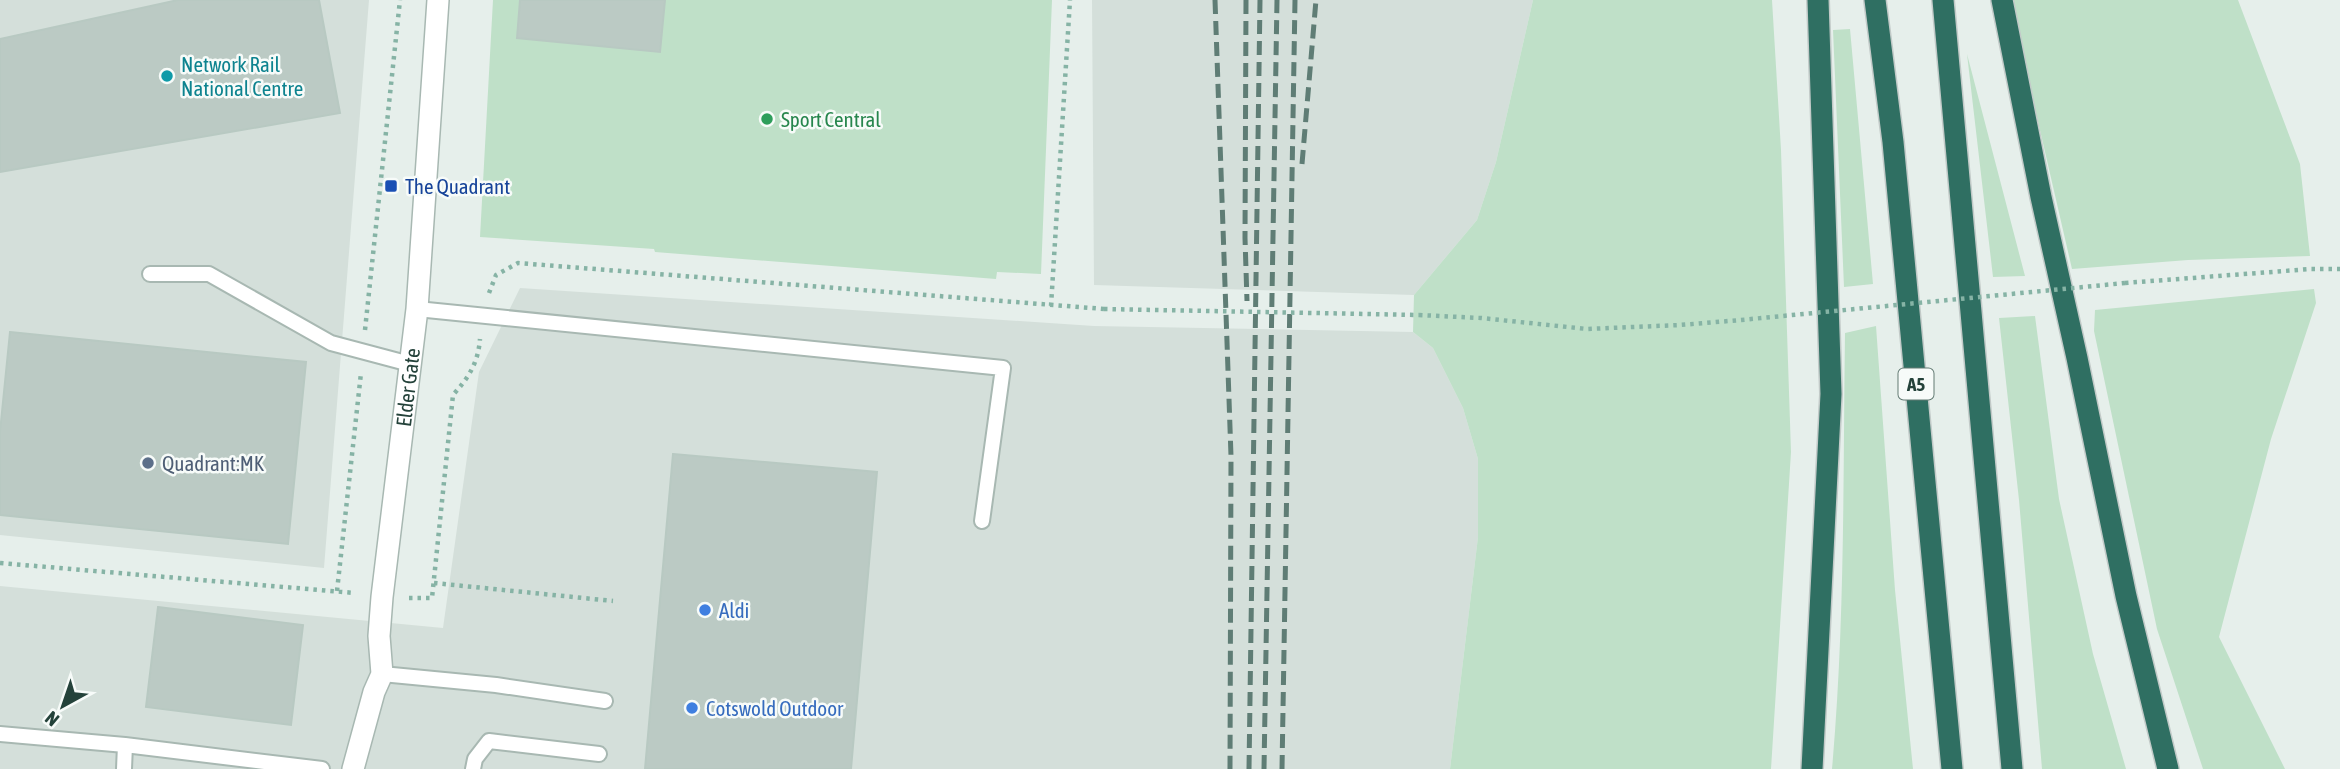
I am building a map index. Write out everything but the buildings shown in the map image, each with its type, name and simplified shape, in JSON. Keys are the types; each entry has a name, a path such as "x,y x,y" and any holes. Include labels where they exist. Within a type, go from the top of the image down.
{"highway":[{"path":"1812,769 1831,394 1818,0"},
{"name":"A5","path":"1875,0 1894,155 1952,769"},
{"path":"1943,0 2012,769"},
{"path":"2002,0 2126,596 2168,769"}],"street":[{"name":"Elder Gate","path":"353,769 374,692 382,674 379,636 382,597 417,309 438,0"}],"lane":[{"path":"150,274 209,274 331,343 410,364"},
{"path":"417,309 1003,368 982,521"},
{"path":"382,674 496,685 606,701"},
{"path":"0,734 125,745 322,769"},
{"path":"473,769 475,759 489,741 599,754"},
{"path":"124,769 125,745"}],"path":[{"path":"337,591 400,0"},
{"path":"1051,306 1070,0"},
{"path":"0,563 382,597 432,598 453,395 476,364 481,316 496,275 517,263 1051,306 1419,315 1587,329 1741,320 2125,283 2311,269 2340,270"},
{"path":"434,583 613,601"}],"shaded area":[{"path":"0,0 369,0 324,568 0,535"},
{"path":"1092,0 1533,0 1496,162 1477,220 1414,295 1094,285"},
{"path":"520,288 1094,326 1413,332 1433,348 1463,408 1478,459 1478,537 1450,769 0,769 0,586 443,628 479,372"}],"green space":[{"name":"Sport Central","path":"493,0 1052,0 1041,274 997,272 996,279 655,252 654,249 480,237"},
{"path":"1533,0 1772,0 1781,150 1791,452 1771,769 1450,769 1478,537 1478,459 1463,408 1433,348 1413,332 1414,295 1477,220 1496,162"},
{"path":"2010,0 2238,0 2300,164 2310,256 2188,260 2072,269"},
{"path":"1850,29 1873,284 1844,287 1833,30"},
{"path":"1967,54 2025,276 1993,277"},
{"path":"2314,289 2316,303 2271,439 2219,637 2285,769 2203,769 2157,629 2094,331 2095,310"},
{"path":"2035,316 2059,499 2093,654 2126,769 2042,769 2019,500 1999,318"},
{"path":"1876,326 1895,590 1913,769 1832,769 1841,606 1845,333"}],"railway":[{"path":"1215,0 1231,456 1230,769"},
{"path":"1246,0 1247,301"},
{"path":"1249,769 1260,0"},
{"path":"1264,769 1277,0"},
{"path":"1282,769 1295,0"},
{"path":"1302,164 1316,0"}],"place":[{"name":"Network Rail National Centre","path":"167,76"},
{"name":"Sport Central","path":"767,119"},
{"name":"The Quadrant","path":"391,186"},
{"name":"Quadrant:MK","path":"148,463"},
{"name":"Aldi","path":"705,610"},
{"name":"Cotswold Outdoor","path":"692,708"}]}
